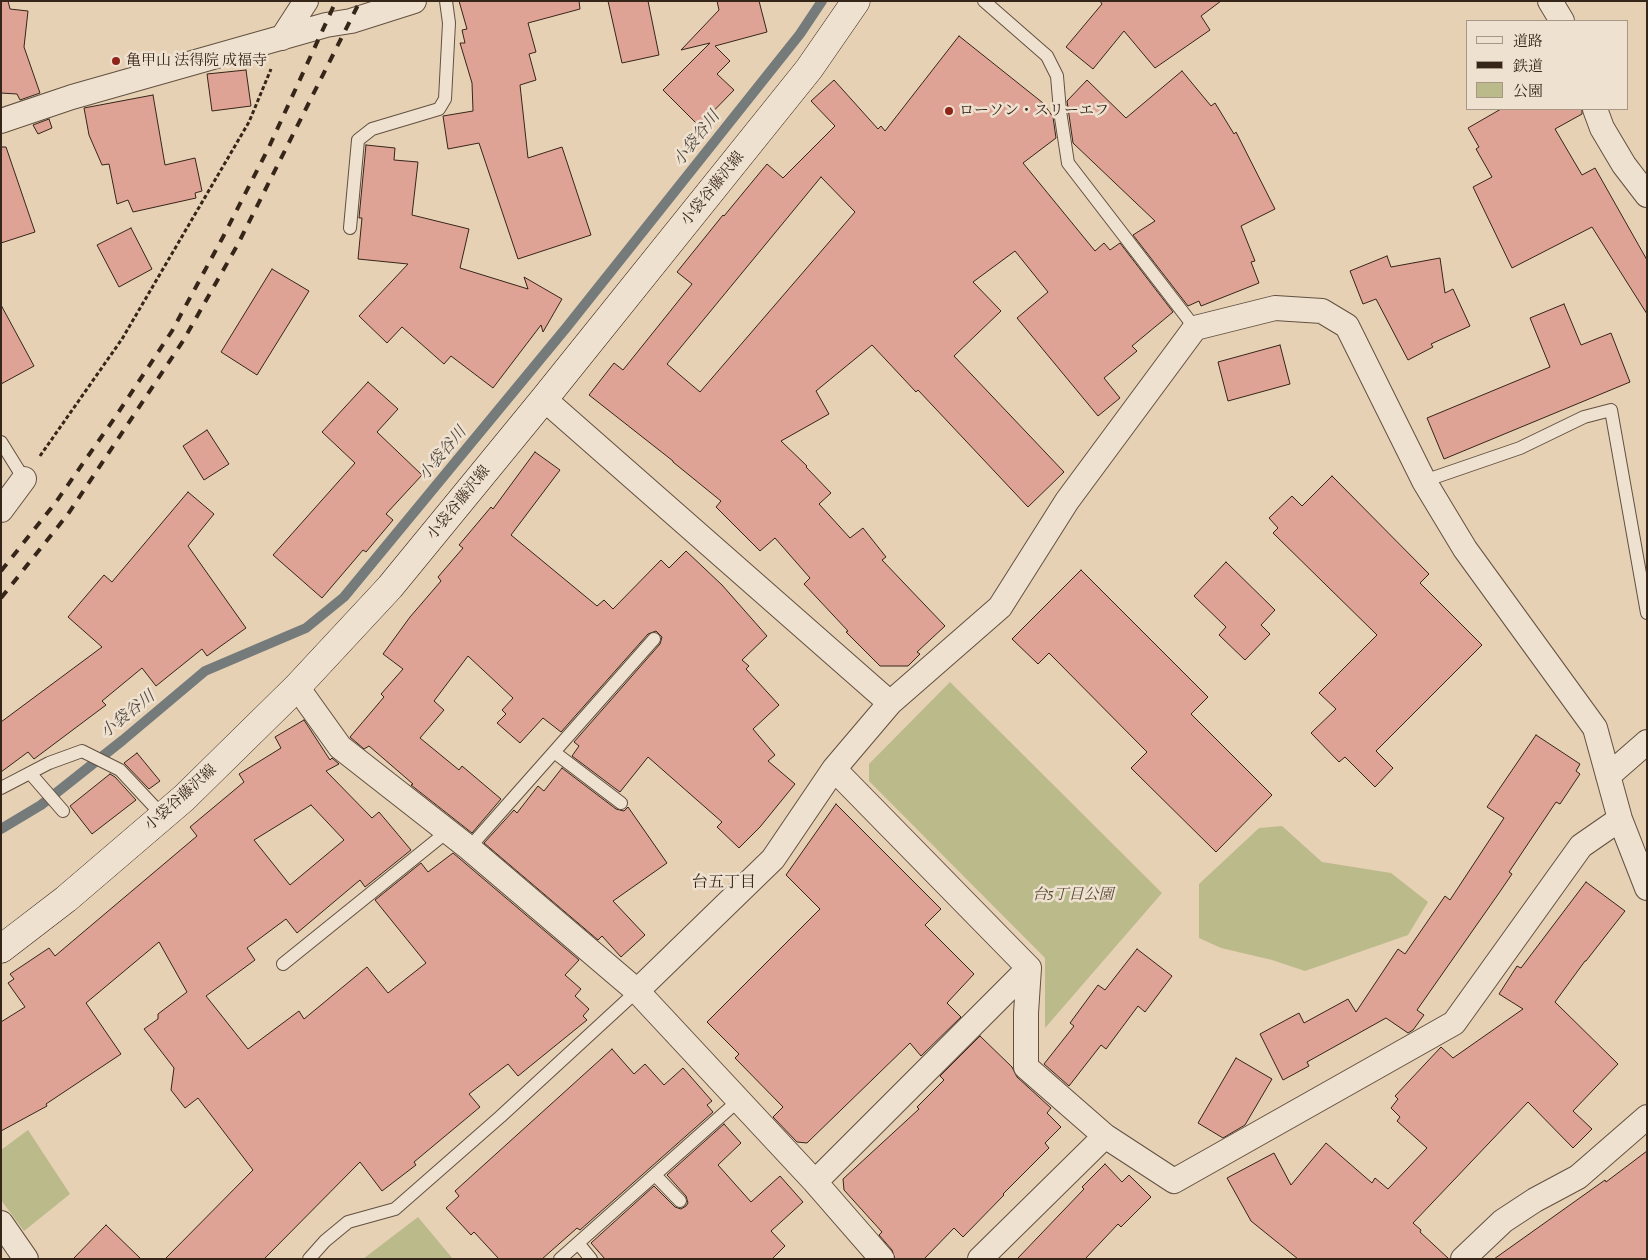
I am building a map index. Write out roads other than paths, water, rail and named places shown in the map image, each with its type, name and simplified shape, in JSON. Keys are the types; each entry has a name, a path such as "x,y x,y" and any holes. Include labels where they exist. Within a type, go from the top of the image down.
{"main road":[{"name":"小袋谷藤沢線","path":"1,949 66,899 184,798 297,687 390,587 810,69 856,1"}],"street":[{"path":"282,38 306,1"},
{"path":"1,121 72,97 326,25 351,21 414,1"},
{"path":"1550,1 1561,20"},
{"path":"1595,110 1602,128 1624,165 1647,195"},
{"path":"637,991 773,859 834,768 890,703 1000,607 1067,501 1195,328 1275,308 1322,311 1347,326 1424,481 1465,548 1595,728 1620,819 1647,888"},
{"path":"544,399 890,703"},
{"path":"1,510 24,479"},
{"path":"297,687 340,746 469,848 637,991 815,1182 882,1259"},
{"path":"1608,776 1647,742"},
{"path":"834,768 1029,968 1026,1013 1026,1067 1105,1136 1174,1181 1454,1023 1581,846 1620,819"},
{"path":"815,1182 1029,968"},
{"path":"1463,1259 1502,1221 1535,1200 1578,1177 1647,1117"},
{"path":"980,1259 1105,1136"},
{"path":"1,1223 26,1259"}],"lane":[{"path":"350,228 358,140 372,129 438,109 445,99 449,23 446,1"},
{"path":"984,1 1047,56 1057,76 1068,163 1195,328"},
{"path":"1424,481 1520,448 1584,417 1611,410 1647,614"},
{"path":"1,442 24,479"},
{"path":"469,848 654,639"},
{"path":"1,788 49,763 82,751 120,770 163,816"},
{"path":"554,752 620,803"},
{"path":"30,773 64,811"},
{"path":"283,964 448,832"},
{"path":"309,1259 324,1241 348,1222 395,1208 500,1117 637,991"},
{"path":"560,1259 739,1100"},
{"path":"655,1175 680,1202"},
{"path":"578,1243 591,1259"}],"waterway":[{"name":"小袋谷川","path":"1,829 41,805 123,740 205,671 306,628 344,597 566,328 800,34 822,1"}],"railway":[{"path":"1,571 56,502 172,331 269,147 336,1"},
{"path":"1,598 68,514 183,341 238,244 360,1"}],"place":[{"name":"亀甲山 法得院 成福寺","path":"116,61"},
{"name":"ローソン・スリーエフ","path":"949,111"}],"district":[{"name":"台五丁目","path":"724,883"}],"park label":[{"name":"台5丁目公園","path":"1073,895"}]}
